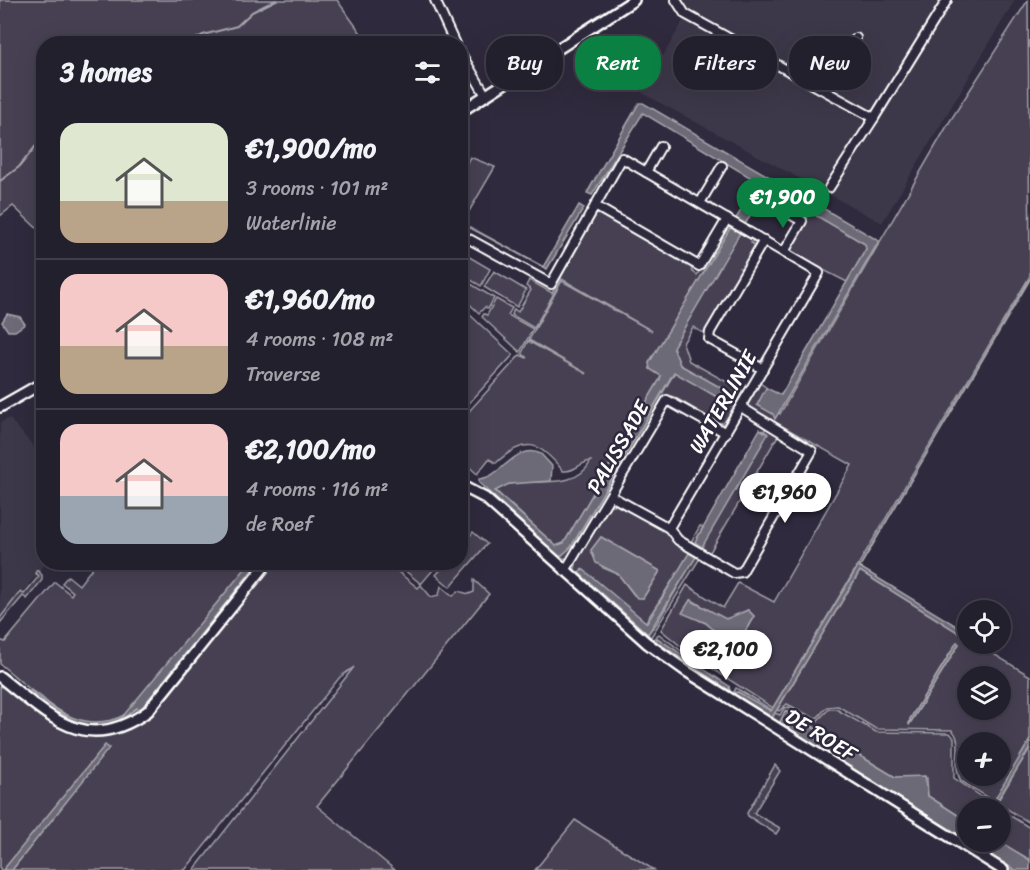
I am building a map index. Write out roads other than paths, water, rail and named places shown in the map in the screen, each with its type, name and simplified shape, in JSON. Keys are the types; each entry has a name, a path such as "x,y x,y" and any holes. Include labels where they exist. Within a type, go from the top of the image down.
{"street":[{"path":"435,0 451,36"},
{"path":"468,106 634,0"},
{"path":"676,0 685,14 789,71"},
{"path":"829,189 947,0"},
{"path":"468,65 485,94"},
{"path":"824,90 874,118"},
{"path":"646,172 661,146"},
{"name":"WATERLINIE","path":"468,238 550,284 622,158 819,273 669,528"},
{"path":"700,203 722,166"},
{"path":"595,206 699,266 729,220"},
{"path":"778,207 802,221 784,252"},
{"path":"763,369 709,339 710,332 764,240"},
{"path":"0,407 36,387"},
{"name":"PALISSADE","path":"565,571 667,400 726,433"},
{"path":"611,496 669,528 678,540 739,574 812,451 741,407"},
{"name":"DE ROEF","path":"468,489 485,498 647,643 686,671 1003,870"},
{"path":"0,677 57,722 69,728 86,732 104,732 132,723 148,711 262,570"}],"waterway":[{"path":"201,36 237,26 252,12 276,0"},
{"path":"0,181 19,167 36,146"},
{"path":"468,226 543,267"},
{"path":"860,566 1030,279"}]}
